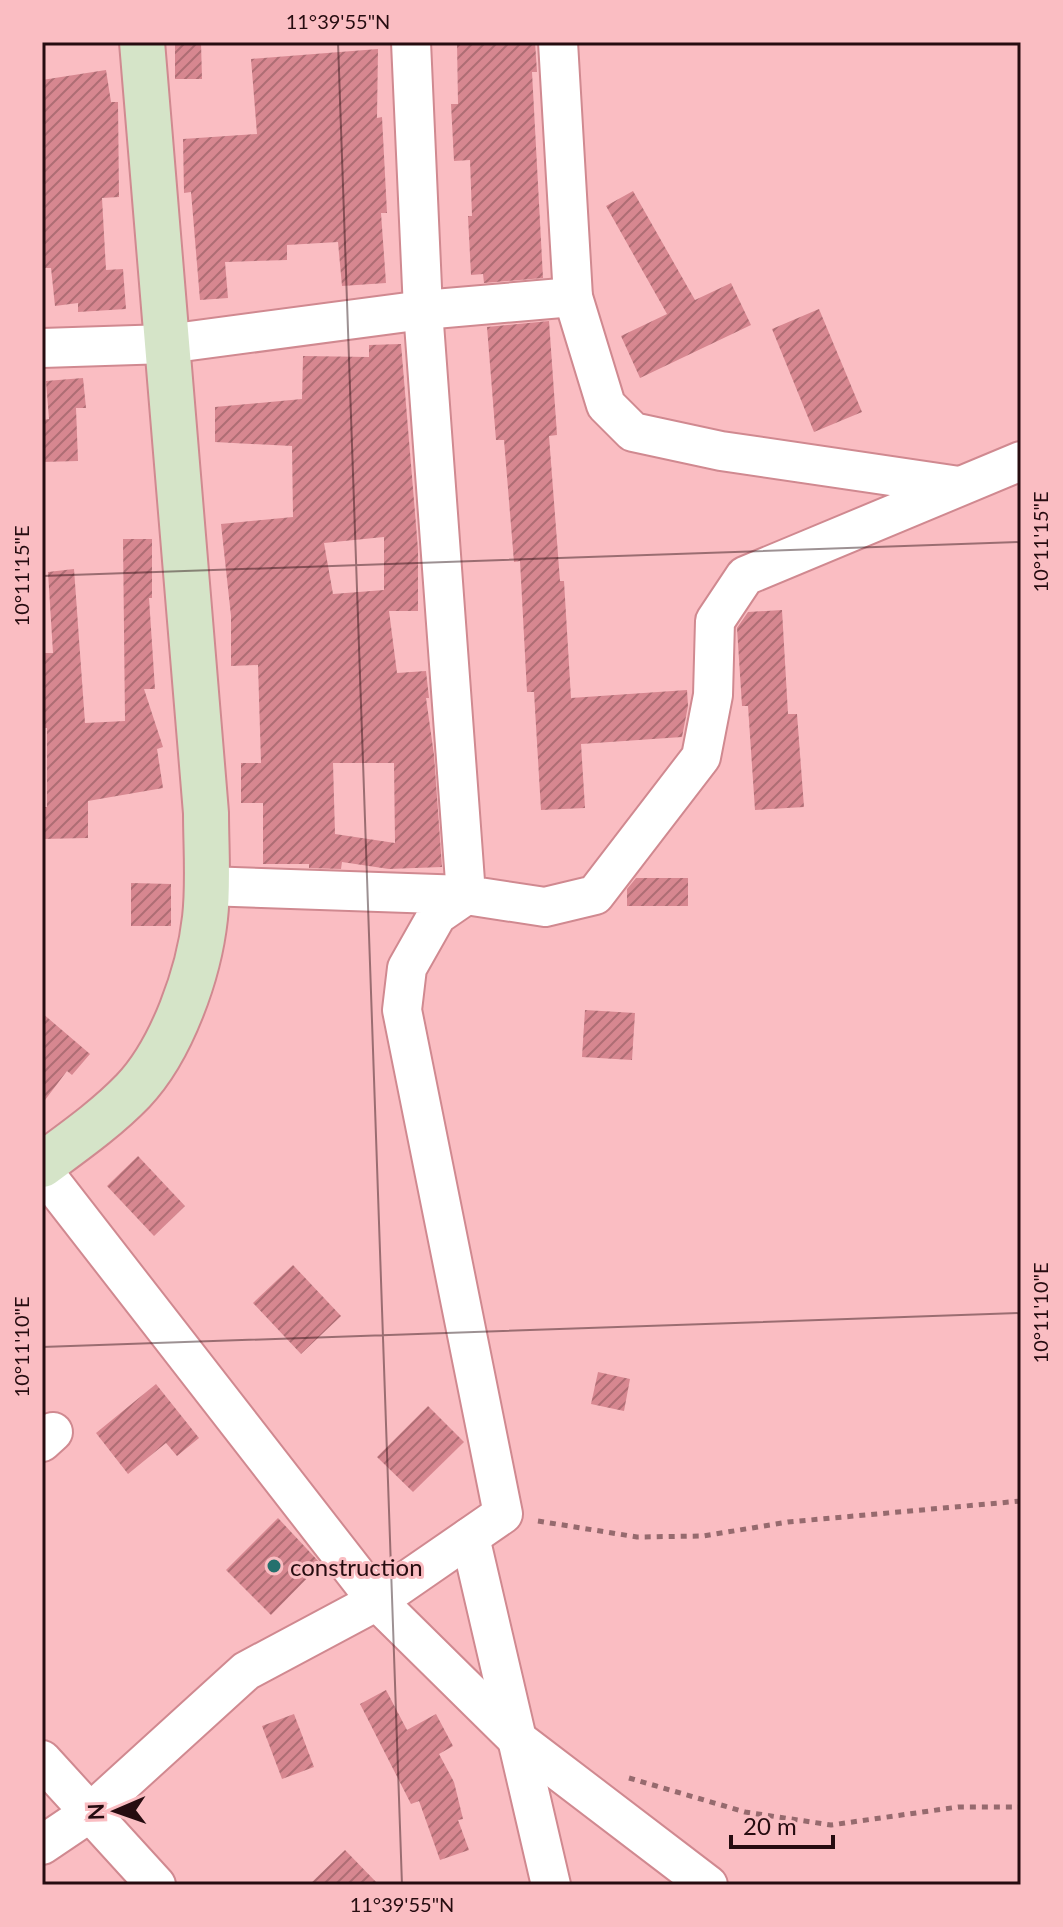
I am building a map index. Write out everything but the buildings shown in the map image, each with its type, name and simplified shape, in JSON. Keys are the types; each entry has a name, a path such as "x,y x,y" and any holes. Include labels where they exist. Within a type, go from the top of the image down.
{"street":[{"path":"142,42 206,813 205,917 194,973 169,1039 134,1090 42,1168 377,1601 518,1740 708,1885"},
{"path":"411,42 423,310 466,895"},
{"path":"558,42 573,297 606,405 633,432 721,451 960,486"},
{"path":"42,348 167,344 423,310 573,297"},
{"path":"206,886 466,895 545,907 595,895 701,757 713,695 715,621 745,576 1021,461"},
{"path":"42,1845 91,1812 246,1671 377,1601 503,1514 402,1010 407,968 437,915 466,895"},
{"path":"470,1537 551,1885"},
{"path":"42,1760 156,1885"}],"path":[{"path":"503,1514 637,1537 703,1536 788,1522 1021,1501"},
{"path":"621,1775 745,1812 831,1825 958,1807 1021,1807"}],"place":[{"name":"construction","path":"274,1566"}]}
